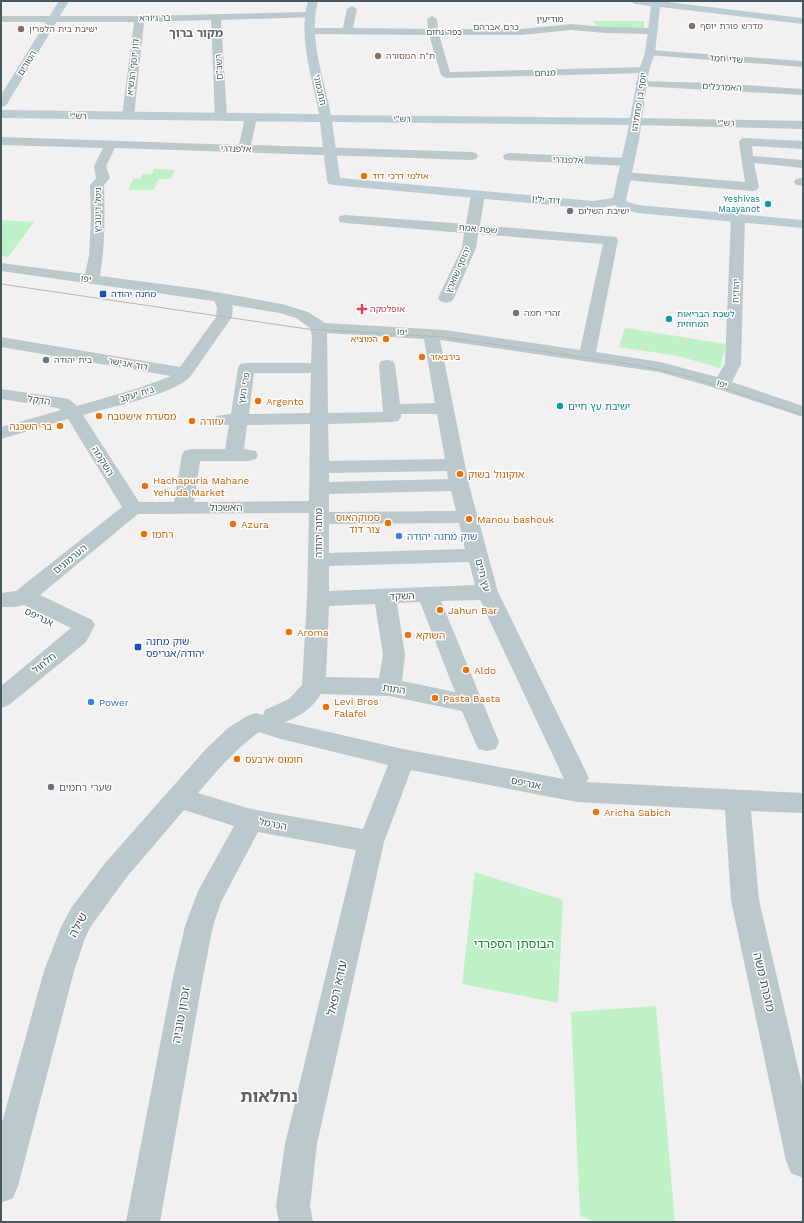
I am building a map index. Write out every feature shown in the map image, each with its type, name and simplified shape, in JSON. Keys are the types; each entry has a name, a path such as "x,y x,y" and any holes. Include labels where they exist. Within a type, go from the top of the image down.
{"street":[{"name":"הטורים","path":"1,104 55,19 64,1"},
{"name":"תחכמוני","path":"314,1 310,15 308,38 332,150 334,181"},
{"path":"636,1 803,21"},
{"name":"יוסף בן מתתיהו","path":"619,200 633,140 641,84 650,53 651,31 649,20 656,3"},
{"name":"בר גיורא","path":"1,19 216,18 310,15"},
{"path":"347,31 353,16"},
{"name":"דון יוסף הנשיא","path":"128,116 138,18"},
{"name":"רשב\"ם","path":"216,18 221,117"},
{"path":"432,19 433,32"},
{"path":"475,19 477,32"},
{"name":"מודיעין","path":"545,19 601,20"},
{"name":"כפר נחום","path":"309,31 522,32 566,27 651,31"},
{"name":"מנחם","path":"433,32 446,76 644,70"},
{"name":"שדי חמד","path":"650,53 803,64"},
{"path":"774,62 774,90"},
{"name":"האמרכלים","path":"641,84 714,86 803,92"},
{"name":"רש\"י","path":"1,114 803,125"},
{"path":"244,149 251,118"},
{"name":"אלפנדרי","path":"1,141 244,149 332,150 472,156"},
{"path":"624,176 752,187 745,142 803,145"},
{"name":"גיטל דינוביץ","path":"92,279 96,256 98,202 97,185 103,178 100,166 111,145"},
{"name":"אלפנדרי","path":"509,157 627,162"},
{"path":"747,159 803,164"},
{"name":"דוד ילין","path":"334,181 593,204 605,204 619,200"},
{"name":"יהוסף שוארץ","path":"446,298 469,248 478,194"},
{"path":"619,200 623,205 631,208 803,224"},
{"name":"שפת אמת","path":"345,218 611,240 587,356"},
{"name":"יהודית","path":"722,384 733,364 738,218"},
{"name":"יפו","path":"1,266 220,298 293,312 302,315 318,328 431,334 587,356 666,369 722,384 803,412"},
{"name":"בית יעקב","path":"1,433 166,385 178,379 184,374 222,320 225,307 220,298"},
{"name":"מחנה יהודה","path":"314,685 318,599 320,330 318,328"},
{"name":"עץ חיים","path":"431,334 460,485 487,592 576,778"},
{"name":"דוד אבישר","path":"1,342 184,374"},
{"path":"387,365 392,420"},
{"name":"פרי העץ","path":"183,508 191,455 241,455 230,420 246,368 320,368"},
{"name":"הדקל","path":"1,394 63,403 73,413"},
{"path":"230,420 392,420 445,408"},
{"name":"השקמה","path":"73,413 133,508"},
{"path":"319,467 456,465"},
{"path":"318,504 460,485"},
{"path":"318,504 468,517"},
{"name":"האשכול","path":"133,508 318,504"},
{"name":"הערמונים","path":"9,598 133,508"},
{"path":"318,560 478,555"},
{"name":"השקד","path":"318,599 487,592"},
{"path":"428,595 487,742"},
{"path":"385,596 394,655 389,687"},
{"name":"אגריפס","path":"9,598 81,630"},
{"name":"חלחול","path":"1,699 81,630"},
{"path":"265,719 291,710 308,697 314,685"},
{"name":"התות","path":"314,685 389,687 473,704"},
{"name":"אגריפס","path":"265,719 281,730 403,758 577,792 803,803"},
{"name":"שילה","path":"1,1186 55,986 71,936 80,917 116,870 225,746 265,719"},
{"name":"עזרא רפאל","path":"296,1222 293,1206 301,1144 371,842 403,758"},
{"name":"הכרמל","path":"178,798 251,820 371,842"},
{"name":"מזכרת משה","path":"737,800 745,900 803,1162"},
{"name":"זכרון טוביה","path":"143,1222 188,977 199,926 208,900 251,820"}],"green space":[{"path":"593,21 644,21 644,28 597,28"},
{"path":"154,169 175,170 171,179 158,179 154,190 128,190 133,179 140,179 143,174 152,174"},
{"path":"1,220 34,222 8,257 1,256"},
{"path":"625,328 726,344 720,368 678,356 619,347"},
{"name":"הבוסתן הספרדי","path":"475,872 563,900 558,1003 462,984"},
{"path":"656,1006 675,1222 595,1222 580,1216 571,1012"}],"tram line":[{"path":"1,284 307,329 444,337 641,366 691,377 803,415"}],"place":[{"name":"מדרש פורת יוסף","path":"692,26"},
{"name":"ישיבת בית הלפרין","path":"21,29"},
{"name":"ת\"ת המסורה","path":"378,56"},
{"name":"אולמי דרכי דוד","path":"364,176"},
{"name":"Yeshivas Maayanot","path":"768,204"},
{"name":"ישיבת השלום","path":"570,211"},
{"name":"מחנה יהודה","path":"103,294"},
{"name":"אופלטקה","path":"362,309"},
{"name":"זהרי חמה","path":"516,313"},
{"name":"לשכת הבריאות המחוזית","path":"669,319"},
{"name":"המוציא","path":"386,339"},
{"name":"בירבאזר","path":"422,357"},
{"name":"בית יהודה","path":"46,360"},
{"name":"Argento","path":"258,401"},
{"name":"ישיבת עץ חיים","path":"560,406"},
{"name":"מסעדת אישטבח","path":"99,416"},
{"name":"עזורה","path":"192,421"},
{"name":"בר השכנה","path":"60,426"},
{"name":"אוקונול בשוק","path":"460,474"},
{"name":"Hachapuria Mahane Yehuda Market","path":"145,486"},
{"name":"Manou bashouk","path":"469,519"},
{"name":"סמוקהאוס צור דוד","path":"388,523"},
{"name":"Azura","path":"233,524"},
{"name":"רחמו","path":"144,534"},
{"name":"שוק מחנה יהודה","path":"399,536"},
{"name":"Jahun Bar","path":"440,610"},
{"name":"Aroma","path":"289,632"},
{"name":"השוקא","path":"408,635"},
{"name":"שוק מחנה יהודה/אגריפס","path":"138,647"},
{"name":"Aldo","path":"466,670"},
{"name":"Pasta Basta","path":"435,698"},
{"name":"Power","path":"91,702"},
{"name":"Levi Bros Falafel","path":"326,707"},
{"name":"חומוס ארבעס","path":"237,759"},
{"name":"שערי רחמים","path":"51,787"},
{"name":"Aricha Sabich","path":"596,812"}],"district":[{"name":"כרם אברהם","path":"496,27"},
{"name":"מקור ברוך","path":"196,33"},
{"name":"נחלאות","path":"269,1096"}]}
